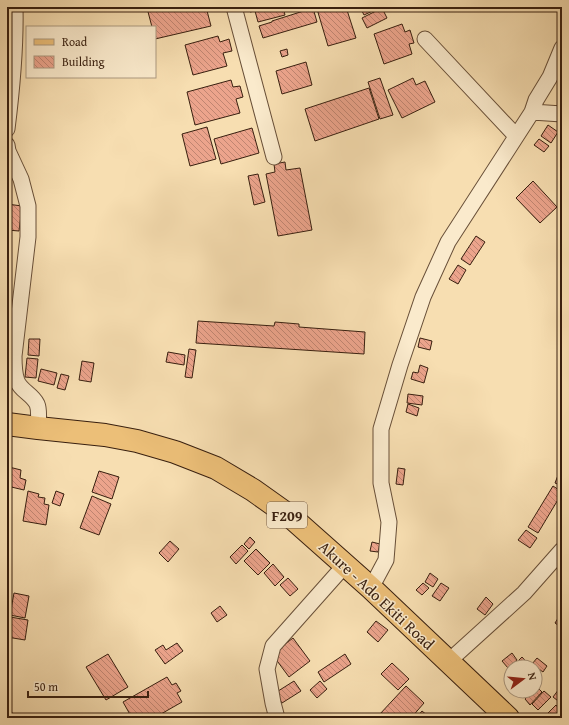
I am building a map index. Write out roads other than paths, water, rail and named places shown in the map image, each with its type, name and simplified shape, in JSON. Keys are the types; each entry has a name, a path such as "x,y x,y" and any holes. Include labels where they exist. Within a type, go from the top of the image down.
{"main road":[{"name":"Akure - Ado Ekiti Road","path":"7,424 105,435 137,441 175,452 216,468 253,490 291,517 370,588 508,718"}],"street":[{"path":"7,130 15,34 15,7"},
{"path":"234,7 274,157"},
{"path":"425,39 516,136"},
{"path":"370,588 386,560 390,522 381,483 381,429 400,365 423,297 448,242 532,112 536,100 550,77 562,48"},
{"path":"532,112 562,114"},
{"path":"7,145 8,151 21,179 28,206 28,237 14,356 15,374 17,382 21,388 32,397 37,404 39,412 38,428"},
{"path":"448,661 524,593 562,550"},
{"path":"277,718 273,703 268,669 273,646 345,565"}]}
